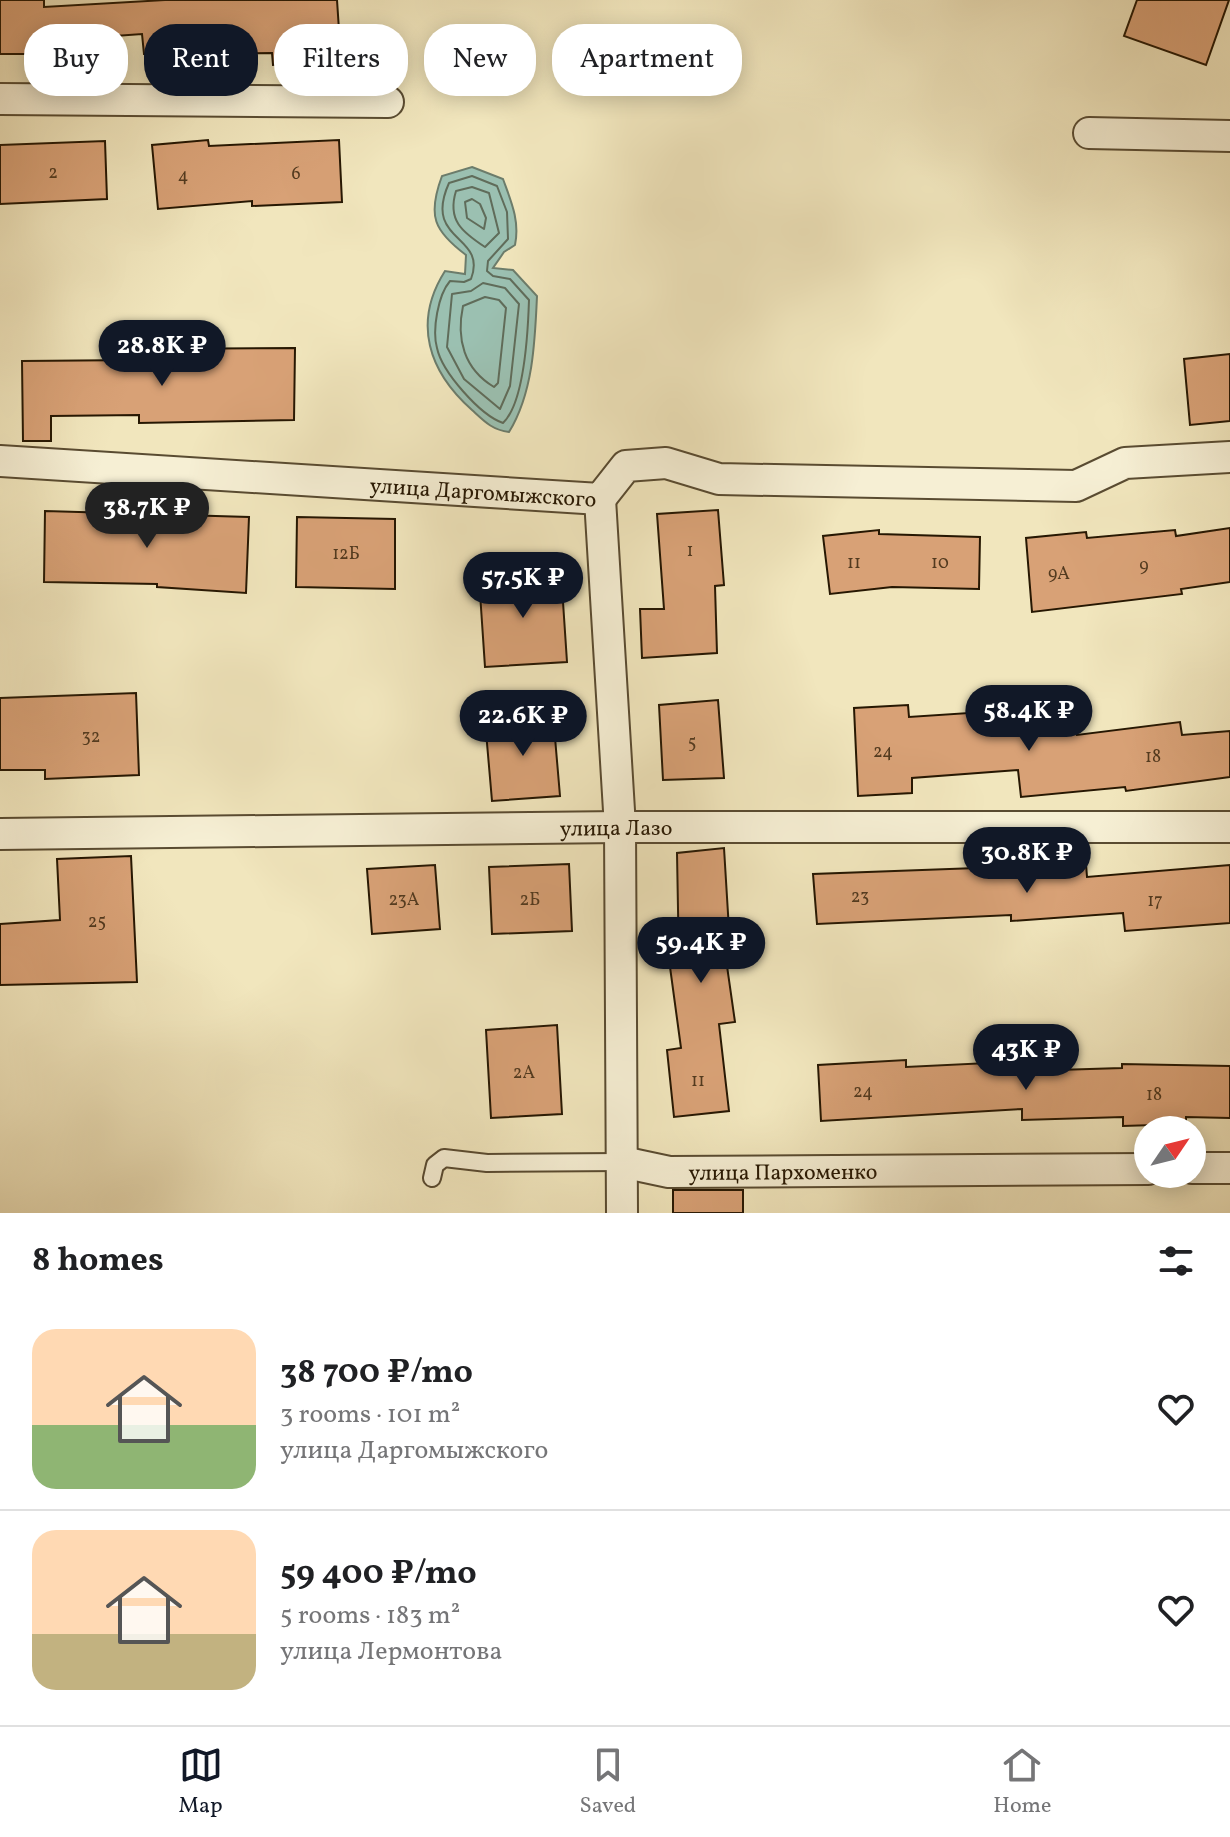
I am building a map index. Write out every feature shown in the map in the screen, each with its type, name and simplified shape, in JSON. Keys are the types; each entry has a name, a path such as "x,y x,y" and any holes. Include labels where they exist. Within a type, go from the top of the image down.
{"street":[{"path":"0,99 388,102"},
{"path":"1089,133 1230,136"},
{"name":"улица Даргомыжского","path":"0,461 600,499 626,466 666,463 719,479 1076,486 1125,463 1230,457"},
{"path":"600,499 620,827 622,1213"},
{"name":"улица Лазо","path":"0,834 620,827 1230,827"},
{"name":"улица Пархоменко","path":"622,1162 669,1172 1134,1169"},
{"path":"1206,1168 1230,1168"}],"lane":[{"name":"улица Пархоменко","path":"432,1178 435,1165 444,1158 487,1163 622,1162"}],"water":[{"path":"472,167 503,179 514,211 515,245 504,252 493,268 513,270 537,296 534,349 528,384 509,432 489,424 457,395 445,380 430,346 429,309 435,290 445,271 465,274 466,255 447,238 436,222 437,190 442,176"}],"building":[{"path":"0,0 44,0 44,7 165,0 337,0 339,24 274,24 274,65 272,53 258,53 258,24 144,24 144,54 142,34 128,35 128,24 24,24 24,54 0,54"},
{"path":"1137,0 1229,0 1206,65 1124,36"},
{"path":"208,140 209,146 339,140 342,202 252,206 252,201 158,209 152,145"},
{"path":"105,141 107,199 0,204 0,145"},
{"path":"295,348 294,420 139,423 139,415 51,416 51,441 23,441 22,361 138,360 138,349"},
{"path":"1230,354 1230,421 1190,425 1184,359"},
{"path":"718,510 724,585 715,586 717,653 642,658 640,609 664,609 657,514"},
{"path":"45,511 249,517 246,593 157,587 157,584 44,582"},
{"path":"297,517 395,519 395,589 296,587"},
{"path":"1230,528 1230,582 1181,589 1182,594 1032,612 1026,538 1086,532 1087,538 1175,530 1176,536"},
{"path":"879,530 879,534 980,537 979,589 892,587 830,594 823,536"},
{"path":"561,572 567,662 485,667 479,578"},
{"path":"136,693 139,775 45,779 45,770 0,770 0,698"},
{"path":"718,700 724,778 663,780 659,705"},
{"path":"908,705 909,717 999,711 1000,728 1076,721 1077,735 1180,722 1182,735 1230,731 1230,777 1126,791 1125,787 1021,797 1018,770 912,778 912,793 858,796 854,708"},
{"path":"553,714 560,796 492,801 485,720"},
{"path":"724,848 729,930 722,931 735,1022 719,1024 729,1111 674,1117 667,1050 681,1048 670,967 679,965 677,853"},
{"path":"131,856 137,982 0,985 0,924 60,920 57,859"},
{"path":"569,864 572,931 492,934 489,867"},
{"path":"1086,864 1087,877 1230,865 1230,923 1125,931 1123,913 1011,921 1011,915 817,924 813,874"},
{"path":"435,865 440,929 372,934 367,869"},
{"path":"557,1025 562,1114 491,1118 486,1030"},
{"path":"906,1060 906,1067 988,1063 989,1072 1122,1068 1122,1064 1230,1066 1230,1118 1134,1116 1134,1126 1123,1126 1123,1117 1022,1120 1022,1109 821,1121 818,1065"},
{"path":"673,1190 743,1190 743,1213 673,1213"}]}
